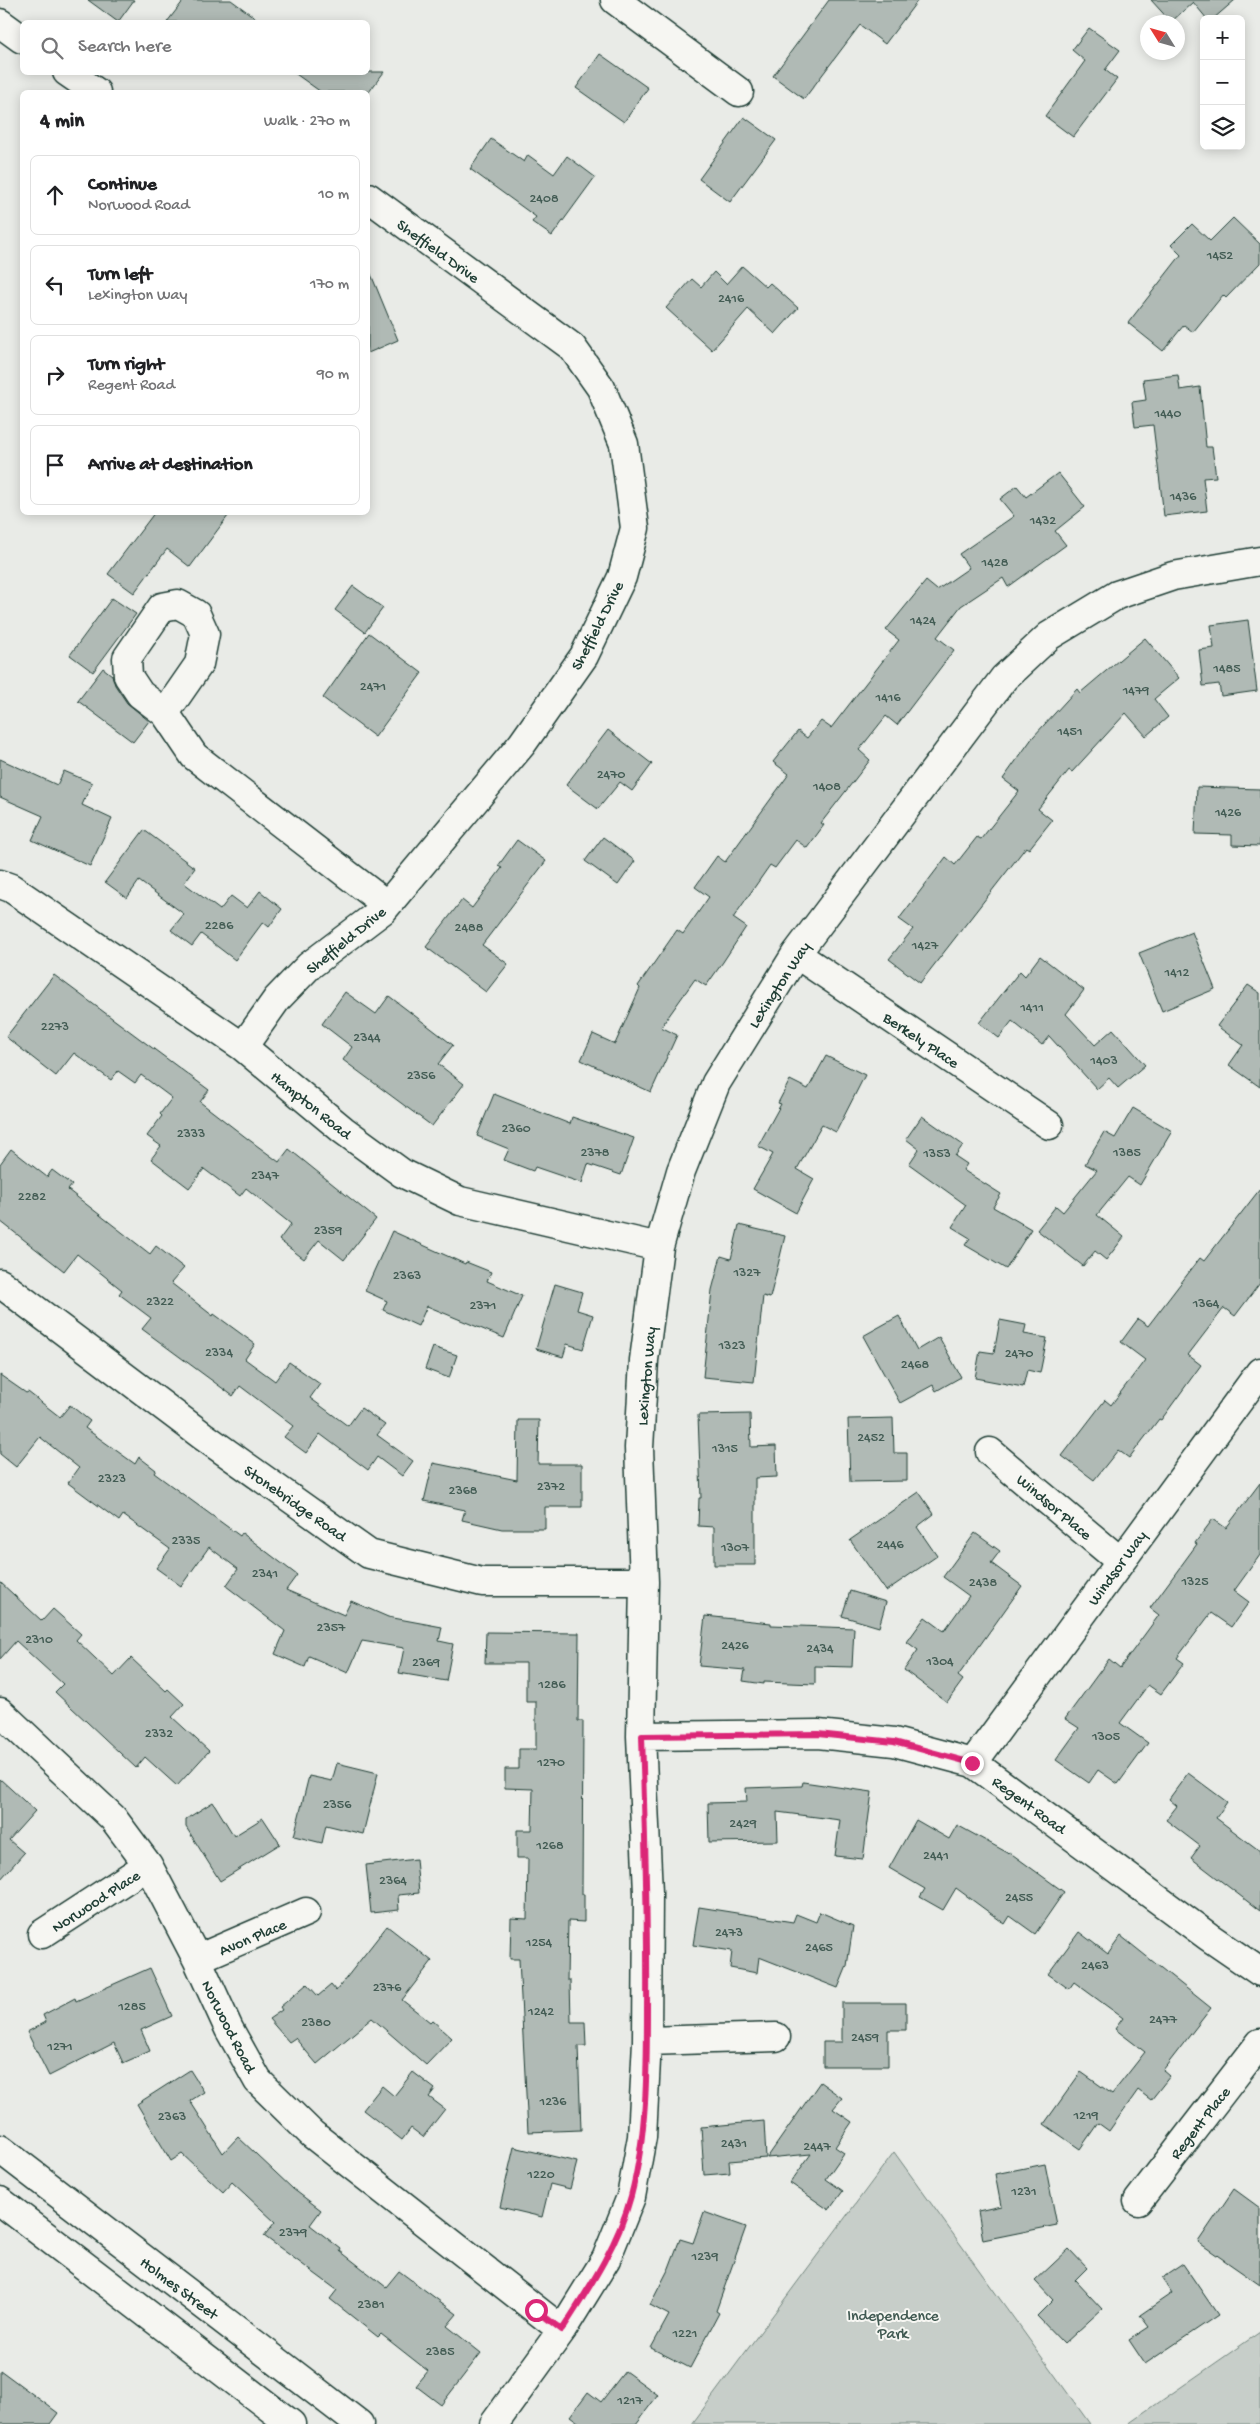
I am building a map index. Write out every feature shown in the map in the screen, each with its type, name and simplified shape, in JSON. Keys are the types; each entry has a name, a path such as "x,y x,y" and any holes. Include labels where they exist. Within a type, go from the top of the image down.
{"street":[{"path":"615,0 739,92"},
{"path":"0,23 20,38"},
{"path":"71,75 93,90"},
{"name":"Sheffield Drive","path":"243,1047 277,999 309,966 387,905 522,744 584,656 622,577 635,528 624,444 601,388 572,347 370,198"},
{"name":"Lexington Way","path":"494,2424 562,2330 606,2259 631,2197 642,2138 647,2041 648,1892 642,1736 644,1582 639,1448 644,1360 659,1247 681,1171 716,1084 796,954 1004,678 1049,636 1117,595 1173,576 1260,561"},
{"path":"165,713 194,756 387,905"},
{"name":"Hampton Road","path":"0,884 11,888 243,1047 343,1130 402,1173 460,1201 659,1247"},
{"name":"Berkely Place","path":"796,954 1049,1125"},
{"name":"Stonebridge Road","path":"0,1283 203,1436 369,1554 482,1582 644,1582"},
{"name":"Windsor Way","path":"972,1763 1260,1372"},
{"name":"Windsor Place","path":"990,1452 1120,1561"},
{"name":"Norwood Road","path":"0,1712 113,1818 148,1865 197,1959 229,2029 258,2081 312,2134 562,2330"},
{"name":"Regent Road","path":"642,1736 818,1734 894,1742 972,1763 1209,1937 1260,1972"},
{"name":"Norwood Place","path":"42,1934 148,1865"},
{"name":"Avon Place","path":"197,1959 306,1912"},
{"path":"647,2041 776,2037"},
{"name":"Regent Place","path":"1138,2201 1260,2043"},
{"name":"Holmes Street","path":"0,2149 359,2424"},
{"path":"0,2201 291,2424"}],"green space":[{"name":"Independence Park","path":"894,2152 1090,2424 692,2424"},
{"path":"1260,2332 1260,2424 1128,2424"}],"building":[{"path":"88,0 134,0 119,20 115,20"},
{"path":"184,0 231,0 258,20 169,20"},
{"path":"829,0 918,0 885,44 860,25 804,99 773,76"},
{"path":"1151,0 1235,0 1218,15 1204,15 1193,2 1179,15 1165,15"},
{"path":"1089,28 1120,50 1105,70 1117,79 1073,137 1045,116 1085,61 1072,50"},
{"path":"600,54 648,88 624,122 576,88"},
{"path":"370,72 384,72 370,91 318,90 297,75 370,75"},
{"path":"744,117 776,140 730,202 699,179"},
{"path":"491,139 524,162 528,155 554,174 567,156 595,177 552,236 532,222 536,217 470,169"},
{"path":"1233,218 1260,244 1260,263 1226,298 1223,295 1193,332 1184,325 1163,351 1128,323 1181,255 1171,245 1192,224 1210,241"},
{"path":"742,266 766,287 770,283 798,308 775,334 748,309 712,350 666,308 692,279 701,287 714,272 726,284"},
{"path":"370,272 398,340 370,352"},
{"path":"1178,375 1180,390 1200,387 1206,447 1212,447 1216,477 1203,478 1207,511 1164,516 1153,425 1135,427 1132,402 1146,400 1143,379"},
{"path":"1058,473 1085,507 1055,531 1066,545 1008,587 1003,578 961,606 937,637 954,650 897,725 886,716 859,750 870,760 821,823 824,825 807,848 796,840 775,868 770,865 733,918 746,927 723,962 706,986 695,979 661,1027 677,1035 651,1092 581,1060 593,1034 615,1044 640,988 638,986 677,930 683,934 709,897 695,887 717,856 725,862 789,774 773,762 798,731 807,738 821,721 831,728 899,640 886,630 926,581 937,590 969,568 959,554 1014,516 1000,499 1017,486 1026,497"},
{"path":"153,515 229,515 190,567 167,549 134,593 108,574"},
{"path":"353,586 383,608 365,632 335,610"},
{"path":"112,598 136,614 93,672 70,655"},
{"path":"1248,620 1257,691 1221,696 1219,684 1203,686 1199,650 1214,648 1211,625"},
{"path":"369,633 422,673 375,737 323,698"},
{"path":"1145,638 1179,678 1154,699 1168,717 1146,736 1126,713 1072,772 1069,770 1038,809 1052,820 1029,849 1026,847 920,983 889,959 913,929 899,919 946,857 955,865 977,837 981,839 1019,791 1003,779 1033,737 1077,689 1080,693"},
{"path":"103,668 112,675 115,685 127,703 149,721 133,742 78,701"},
{"path":"608,730 652,764 632,791 620,782 598,809 566,785"},
{"path":"0,759 57,785 64,771 92,783 82,805 112,819 90,866 32,840 43,816 0,797"},
{"path":"1197,787 1260,789 1260,846 1232,845 1232,835 1195,834"},
{"path":"144,830 195,868 184,883 220,910 231,896 247,908 260,891 282,909 269,927 263,922 235,960 201,934 192,946 171,930 184,914 139,881 127,898 105,882"},
{"path":"603,837 635,861 618,885 585,861"},
{"path":"517,840 546,861 482,945 508,964 486,992 426,947 462,900 472,908 502,868 498,866"},
{"path":"1192,932 1215,989 1162,1011 1139,953"},
{"path":"1040,956 1084,990 1066,1014 1095,1045 1113,1029 1145,1065 1118,1088 1109,1078 1097,1089 1049,1036 1042,1045 1012,1021 999,1038 979,1023 1020,971 1025,976"},
{"path":"54,975 209,1090 200,1102 248,1139 279,1162 289,1149 376,1219 344,1260 319,1240 304,1259 279,1240 291,1224 246,1188 240,1196 204,1169 189,1188 151,1159 161,1146 147,1136 162,1116 160,1114 172,1098 141,1075 135,1083 118,1071 111,1080 74,1053 56,1076 6,1037"},
{"path":"1248,985 1260,993 1260,1087 1229,1065 1243,1045 1217,1026"},
{"path":"345,992 376,1014 389,996 453,1045 438,1064 464,1084 432,1126 343,1060 352,1047 322,1024"},
{"path":"826,1056 865,1075 836,1132 822,1125 797,1169 814,1179 796,1213 753,1189 773,1154 758,1146 781,1104 778,1103 790,1080 808,1089"},
{"path":"494,1094 570,1124 572,1117 634,1138 621,1175 588,1164 582,1183 535,1167 533,1171 504,1160 509,1149 477,1136"},
{"path":"1133,1108 1172,1131 1140,1185 1128,1177 1097,1215 1124,1237 1106,1260 1095,1251 1083,1266 1037,1230 1056,1206 1063,1212 1097,1170 1085,1164 1104,1132 1115,1138"},
{"path":"922,1116 963,1145 955,1156 967,1164 963,1170 1001,1194 993,1207 1031,1229 1006,1269 965,1245 970,1238 952,1227 966,1205 909,1164 919,1149 906,1139"},
{"path":"11,1149 47,1177 52,1170 72,1185 68,1190 150,1254 156,1246 184,1268 171,1283 213,1316 214,1314 255,1344 245,1359 275,1381 289,1362 320,1384 310,1398 348,1426 361,1408 385,1425 377,1435 413,1461 402,1476 377,1457 368,1470 320,1434 306,1453 284,1437 293,1426 240,1386 233,1396 142,1329 151,1318 119,1294 122,1290 77,1254 64,1271 0,1221 0,1164"},
{"path":"1260,1189 1260,1283 1235,1316 1224,1308 1188,1355 1201,1365 1161,1420 1159,1419 1129,1458 1118,1450 1094,1480 1062,1456 1105,1400 1111,1405 1145,1360 1121,1342 1138,1319 1148,1326 1200,1258 1204,1261"},
{"path":"739,1225 785,1236 770,1298 763,1296 754,1382 703,1377 712,1290 721,1256 731,1259"},
{"path":"392,1231 465,1264 466,1262 491,1272 487,1281 522,1296 504,1338 427,1306 418,1326 383,1310 387,1301 365,1291"},
{"path":"555,1284 582,1292 577,1310 593,1315 583,1349 567,1344 563,1357 536,1349"},
{"path":"899,1316 917,1350 939,1337 961,1377 936,1391 933,1385 900,1403 863,1336"},
{"path":"1000,1320 1026,1325 1024,1334 1047,1338 1040,1373 1027,1370 1023,1387 975,1378 980,1351 994,1353"},
{"path":"433,1347 457,1355 449,1378 425,1369"},
{"path":"0,1375 26,1393 28,1392 60,1417 70,1405 90,1421 85,1428 135,1464 139,1457 156,1470 154,1473 240,1536 242,1533 297,1575 286,1590 344,1615 351,1601 388,1617 442,1627 439,1641 453,1644 446,1681 399,1673 404,1648 362,1641 348,1673 309,1656 305,1667 275,1654 285,1631 226,1586 238,1569 209,1547 181,1586 156,1568 170,1549 123,1515 119,1521 68,1483 79,1468 40,1437 16,1467 0,1454"},
{"path":"750,1414 751,1447 776,1446 777,1477 755,1478 755,1565 714,1565 714,1527 698,1526 699,1498 701,1498 698,1415"},
{"path":"893,1418 894,1453 907,1453 907,1481 850,1482 848,1419"},
{"path":"518,1420 539,1420 538,1464 582,1464 582,1507 545,1507 545,1529 502,1529 462,1520 465,1510 424,1501 433,1463 517,1480"},
{"path":"1260,1483 1260,1555 1234,1591 1249,1602 1231,1627 1211,1613 1177,1658 1184,1663 1161,1694 1148,1685 1120,1723 1148,1743 1118,1784 1098,1770 1089,1783 1056,1760 1079,1728 1065,1719 1109,1659 1120,1668 1159,1615 1150,1608 1213,1519 1226,1528"},
{"path":"919,1492 934,1514 917,1527 937,1556 886,1591 850,1540"},
{"path":"975,1533 1000,1551 991,1563 1022,1586 958,1676 963,1680 947,1702 904,1670 918,1650 907,1642 925,1617 944,1631 969,1596 943,1577"},
{"path":"0,1582 42,1621 53,1609 81,1634 76,1640 114,1676 131,1658 166,1691 168,1689 184,1704 172,1717 209,1751 177,1786 145,1757 136,1768 55,1692 63,1684 16,1641 0,1659"},
{"path":"850,1591 886,1602 879,1627 842,1616"},
{"path":"705,1616 771,1623 771,1625 854,1628 852,1667 815,1666 815,1684 764,1682 764,1684 743,1681 745,1670 699,1666"},
{"path":"486,1632 579,1633 578,1721 583,1721 582,1894 584,1894 584,1922 568,1921 567,1980 570,1980 571,2022 585,2022 586,2046 578,2046 581,2130 528,2132 519,1959 510,1959 511,1918 527,1919 528,1858 517,1858 517,1830 532,1830 533,1789 505,1788 505,1769 519,1769 519,1749 536,1749 536,1702 526,1702 526,1663 485,1663"},
{"path":"337,1763 378,1773 363,1834 326,1825 322,1843 294,1836 309,1776 332,1781"},
{"path":"1188,1773 1227,1802 1216,1818 1260,1851 1260,1911 1191,1858 1200,1846 1166,1820 1177,1806 1169,1799"},
{"path":"0,1779 35,1811 9,1840 24,1853 0,1880"},
{"path":"803,1782 872,1792 863,1859 835,1856 840,1820 777,1812 778,1841 709,1842 708,1803 747,1802 746,1788 802,1786"},
{"path":"213,1802 234,1836 263,1818 280,1844 220,1881 186,1827 186,1819"},
{"path":"916,1820 949,1839 957,1825 1009,1852 1064,1892 1035,1934 1010,1916 1005,1924 956,1888 943,1910 920,1897 925,1889 889,1868"},
{"path":"416,1859 419,1893 398,1895 399,1910 371,1913 366,1865"},
{"path":"699,1907 793,1922 796,1914 816,1922 820,1912 853,1926 847,1966 838,1988 759,1957 757,1973 730,1968 732,1951 693,1945"},
{"path":"387,1926 432,1961 402,2000 430,2022 432,2020 452,2038 426,2065 372,2018 317,2064 295,2038 289,2042 269,2019 282,2010 280,2007 307,1984 318,1996 331,1985 336,1991"},
{"path":"1079,1932 1108,1954 1121,1936 1211,2008 1163,2070 1170,2076 1151,2100 1138,2090 1109,2131 1098,2123 1080,2149 1044,2124 1081,2072 1112,2094 1145,2052 1115,2029 1123,2018 1074,1982 1069,1989 1048,1974"},
{"path":"150,1968 172,2016 141,2030 150,2051 123,2063 114,2043 49,2076 27,2032 46,2022 43,2015 75,1998 76,2001"},
{"path":"842,2003 906,2003 906,2030 888,2030 888,2066 823,2066 823,2042 842,2042"},
{"path":"190,2070 204,2092 190,2101 223,2153 238,2137 293,2189 321,2210 310,2225 341,2249 340,2251 386,2287 399,2271 457,2314 447,2326 481,2353 441,2405 416,2386 428,2371 381,2334 378,2337 330,2299 337,2290 264,2236 275,2222 232,2182 223,2192 182,2154 171,2161 137,2104"},
{"path":"413,2072 435,2089 429,2097 445,2109 423,2137 411,2128 402,2140 363,2110 382,2086 394,2096"},
{"path":"820,2082 842,2098 833,2109 852,2122 835,2147 844,2153 826,2179 843,2191 829,2210 790,2183 811,2154 767,2158"},
{"path":"764,2121 766,2158 729,2161 730,2173 704,2175 701,2127"},
{"path":"514,2147 577,2162 570,2189 550,2184 542,2217 500,2207"},
{"path":"1045,2164 1057,2225 983,2240 978,2211 1001,2206 995,2174"},
{"path":"1234,2189 1260,2208 1260,2285 1198,2242"},
{"path":"704,2212 746,2227 716,2311 719,2313 690,2368 651,2348 669,2315 650,2305 669,2268 680,2239 693,2243"},
{"path":"1069,2249 1087,2268 1075,2280 1102,2309 1064,2344 1037,2316 1053,2300 1035,2281"},
{"path":"1183,2264 1218,2315 1145,2364 1129,2340 1149,2327 1140,2315 1172,2293 1162,2278"},
{"path":"0,2370 58,2413 50,2424 0,2424"},
{"path":"625,2371 658,2395 636,2424 581,2424 570,2416 588,2392 601,2402"}],"route":[{"path":"536,2310 562,2330 606,2259 631,2197 642,2138 647,2041 648,1892 642,1736 818,1734 894,1742 972,1763"}]}
